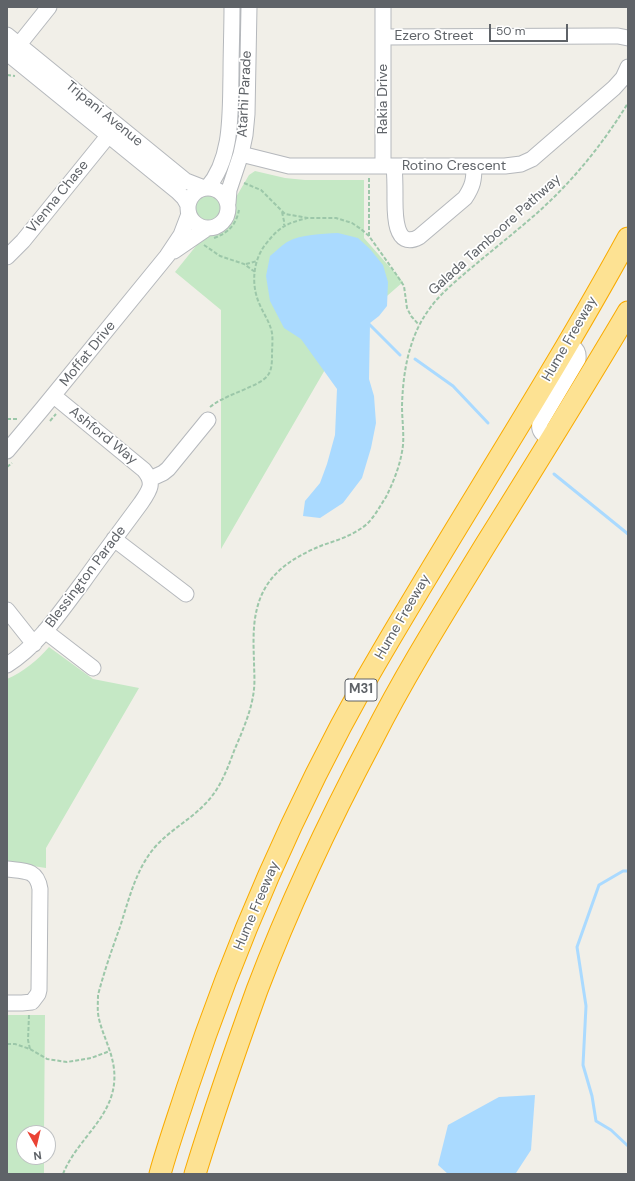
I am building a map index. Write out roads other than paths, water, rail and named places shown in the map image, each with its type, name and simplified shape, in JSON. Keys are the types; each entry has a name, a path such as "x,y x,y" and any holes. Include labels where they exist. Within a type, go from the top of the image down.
{"highway":[{"name":"Hume Freeway","path":"160,1174 200,1049 232,963 256,904 319,769 366,680 569,343 628,238"},
{"name":"M31","path":"195,1174 224,1081 258,988 295,899 333,814 374,735 427,640 628,312"}],"street":[{"path":"11,53 49,7"},
{"name":"Atarhi Parade","path":"188,210 190,199 193,194 205,188 214,180 221,165 228,137 232,7"},
{"name":"Atarhi Parade","path":"201,236 224,222 228,210 234,206 229,190 242,154 247,114 249,7"},
{"name":"Rakia Drive","path":"383,7 389,166 396,221 400,233 406,240 418,237 465,198 474,181 474,166"},
{"name":"Tripani Avenue","path":"7,35 11,53 108,136 184,198 191,220 200,227 201,236"},
{"name":"Ezero Street","path":"383,36 609,36 628,38"},
{"name":"Tripani Avenue","path":"11,53 186,181 220,192 234,206"},
{"name":"Rotino Crescent","path":"242,154 289,166 474,166 521,164 532,159 614,88 623,78 628,67"},
{"name":"Vienna Chase","path":"7,257 23,241 108,136"},
{"name":"Moffat Drive","path":"10,450 59,400 168,256 181,235 188,210"},
{"name":"Moffat Drive","path":"168,256 201,236"},
{"path":"550,440 541,432 539,428 540,423 578,359 579,354 577,350 569,343"},
{"name":"Ashford Way","path":"59,400 144,470 150,479"},
{"path":"150,479 168,469 207,415"},
{"name":"Blessington Parade","path":"7,664 24,653 34,644 57,617 148,493 150,489 150,479"},
{"path":"114,539 186,594"},
{"path":"7,610 34,644"},
{"path":"45,632 93,668"},
{"path":"7,869 31,872 38,880 40,889 38,994 32,1002 7,1003"}],"water":[{"path":"338,233 358,238 370,249 383,265 388,282 387,306 379,316 370,323 369,379 374,396 376,423 371,448 362,478 343,503 320,518 303,516 305,501 320,483 335,435 337,389 301,339 284,328 270,301 266,276 270,256 287,242 305,236"},
{"path":"535,1095 531,1150 516,1173 448,1174 438,1165 448,1125 499,1097"}],"waterway":[{"path":"367,322 400,355"},
{"path":"415,359 453,386 488,423"},
{"path":"554,474 628,534"},
{"path":"628,871 623,871 599,885 577,947 586,1006 583,1065 592,1096 596,1121 611,1130 628,1146"}]}
